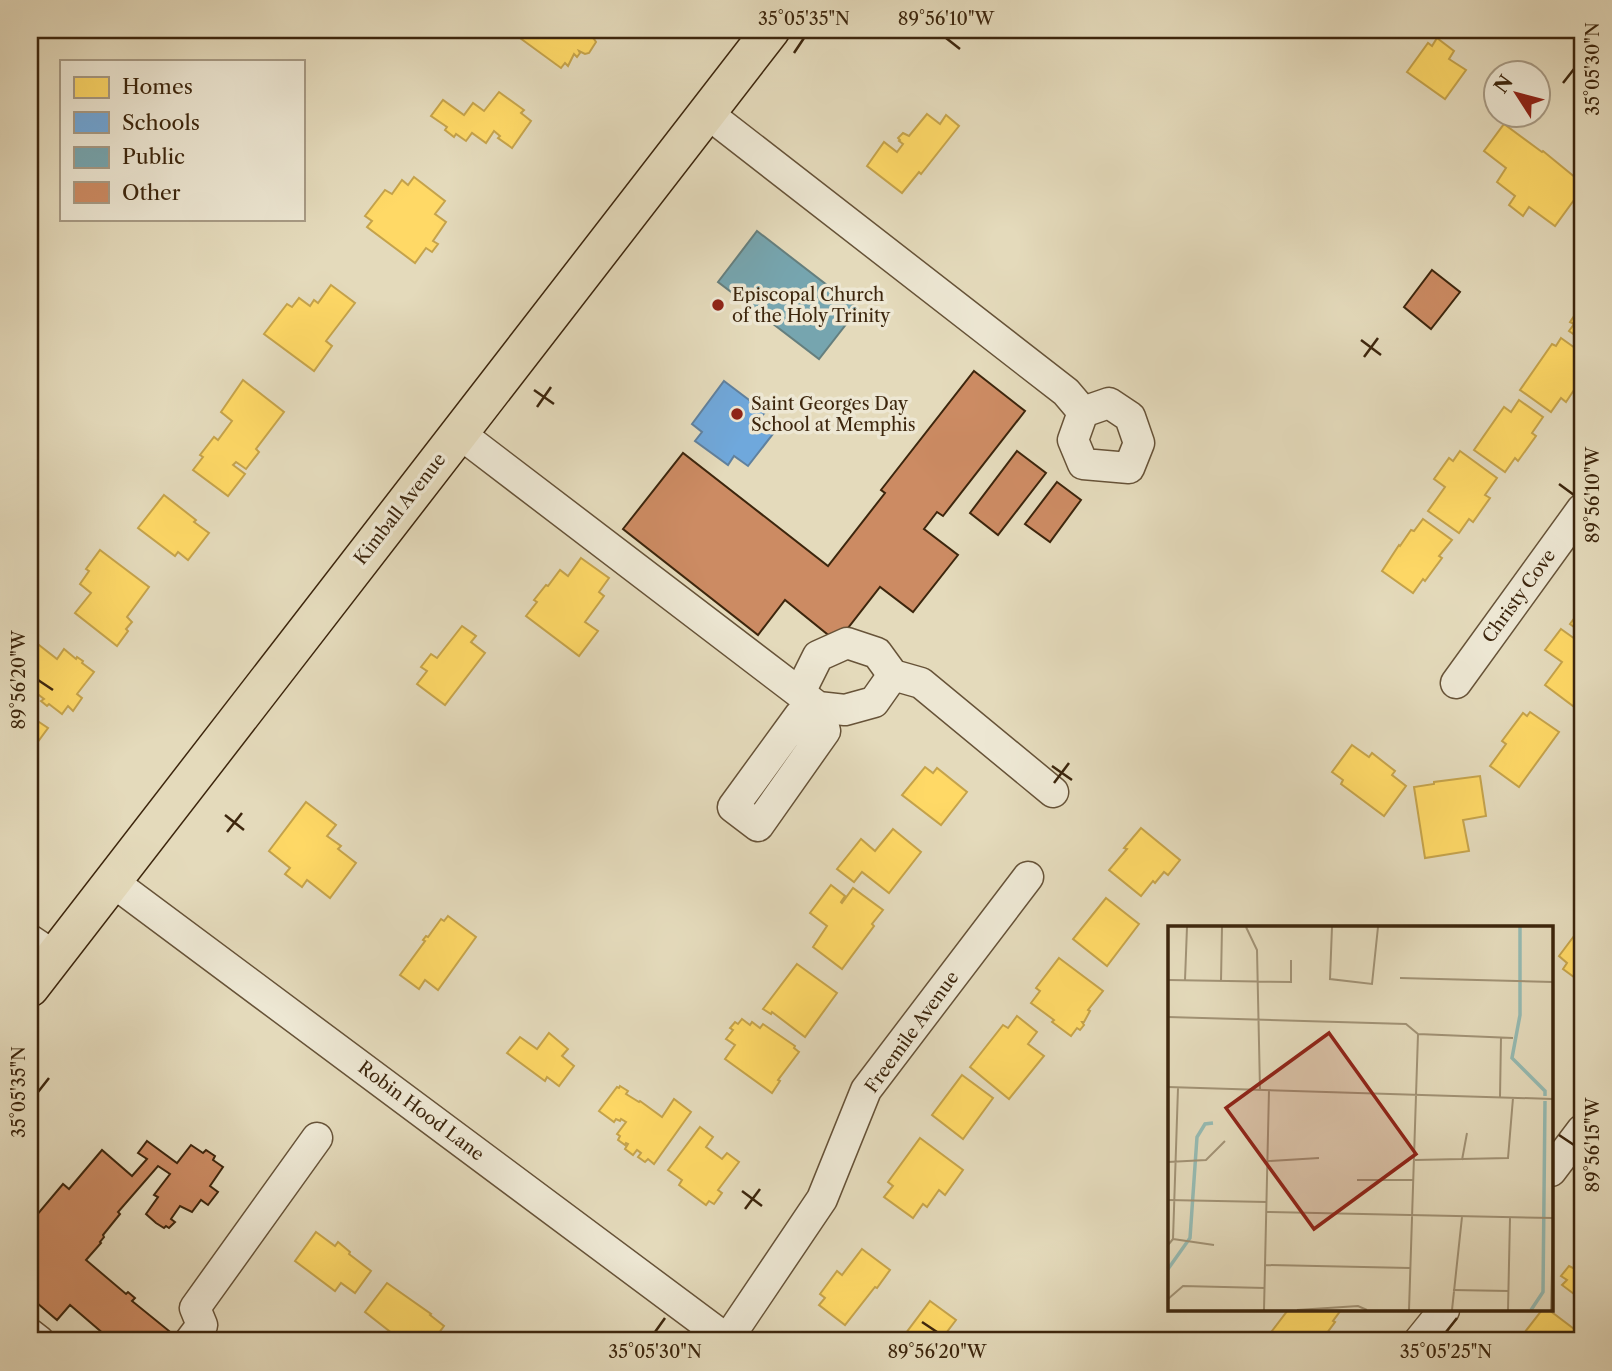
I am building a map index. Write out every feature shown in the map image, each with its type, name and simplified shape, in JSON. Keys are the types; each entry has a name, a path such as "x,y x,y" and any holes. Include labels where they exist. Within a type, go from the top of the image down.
{"main road":[{"name":"Kimball Avenue","path":"30,988 42,948 113,882 771,30"}],"street":[{"path":"707,113 1066,392 1083,412"},
{"path":"459,433 809,700 845,710 874,702 893,675"},
{"name":"Christy Cove","path":"1456,682 1582,509"},
{"path":"809,700 818,656 847,643 877,653 893,675 921,683 1053,792"},
{"name":"Freemile Avenue","path":"728,1341 822,1199 866,1090 1028,877"},
{"name":"Robin Hood Lane","path":"113,882 728,1341"},
{"path":"1552,1170 1582,1130"},
{"path":"190,1341 202,1325 195,1308 317,1138"},
{"path":"1419,1341 1442,1312"},
{"path":"30,1334 38,1341"}],"building: Homes":[{"path":"509,30 576,30 586,37 588,34 596,42 589,53 579,51 577,57 574,54 568,66 565,63 561,68"},
{"path":"1437,38 1454,51 1449,59 1466,70 1445,99 1407,72 1428,43 1432,46"},
{"path":"499,92 524,110 521,113 531,121 512,148 498,138 500,136 494,131 486,143 472,133 466,141 456,134 454,137 445,130 447,127 431,116 443,100 464,115 473,103 484,111"},
{"path":"927,114 940,124 946,115 959,126 921,174 919,172 902,193 867,166 884,142 897,152 903,144 898,138 903,133 909,136"},
{"path":"1500,130 1512,130 1582,183 1582,189 1555,226 1529,207 1523,216 1509,205 1515,196 1497,182 1506,168 1484,151"},
{"path":"414,177 445,201 435,214 446,222 433,241 438,244 432,252 426,248 415,263 367,227 372,221 365,216 385,190 392,194 402,180 408,185"},
{"path":"331,285 355,303 326,341 332,346 314,371 264,334 287,304 292,307 299,298 310,306 314,300 318,303"},
{"path":"1582,304 1582,340 1569,331 1574,324 1570,322"},
{"path":"1561,338 1582,353 1582,370 1579,375 1582,378 1566,402 1561,398 1551,412 1520,390 1552,344 1556,346"},
{"path":"243,380 284,412 256,449 259,452 246,469 236,462 233,465 245,474 228,496 193,470 203,457 200,455 214,437 218,440 232,421 221,412"},
{"path":"1519,400 1543,417 1532,433 1536,436 1518,461 1515,458 1505,472 1474,450 1504,407 1511,412"},
{"path":"1460,451 1497,478 1485,495 1490,498 1473,522 1469,519 1459,533 1428,511 1445,487 1434,479 1449,458 1453,461"},
{"path":"164,495 209,533 188,560 178,552 175,556 138,528"},
{"path":"1423,519 1452,540 1439,556 1442,558 1413,593 1382,571 1399,545"},
{"path":"100,550 149,587 127,617 132,622 117,646 75,613 91,593 80,584 89,571 86,569"},
{"path":"581,558 609,578 599,592 604,596 585,622 598,631 579,656 526,616 537,602 534,600 560,570 568,576"},
{"path":"1582,600 1582,633 1570,624 1581,609 1578,606"},
{"path":"462,626 476,636 471,642 485,653 445,705 417,684 427,671 421,667 431,654 437,658"},
{"path":"1561,629 1582,644 1582,694 1573,706 1545,685 1562,662 1545,650"},
{"path":"30,638 57,659 64,649 94,672 77,694 82,698 73,711 68,706 62,714 49,704 47,706 41,701 44,699 31,689 34,686 30,683 34,677 30,673"},
{"path":"1530,712 1559,732 1519,787 1490,766 1506,744 1502,741 1523,713 1527,716"},
{"path":"30,716 48,728 34,747 30,744"},
{"path":"1352,745 1369,757 1372,753 1395,771 1392,775 1406,786 1384,816 1341,784 1343,780 1332,772"},
{"path":"925,767 933,773 937,768 967,792 941,825 902,795"},
{"path":"1480,776 1486,816 1463,820 1469,851 1425,858 1414,787"},
{"path":"306,802 336,825 327,836 341,846 338,849 356,863 330,898 307,880 302,887 285,874 290,868 269,851"},
{"path":"1141,828 1180,860 1168,875 1164,872 1155,883 1153,881 1141,896 1109,870"},
{"path":"893,829 921,852 889,893 862,872 854,882 837,869 861,839 875,851"},
{"path":"831,885 845,896 842,903 853,888 883,910 842,969 813,947 827,926 810,913"},
{"path":"1106,898 1139,924 1107,966 1073,939"},
{"path":"448,916 476,937 438,990 425,980 419,989 400,975 426,936 428,937 441,919 444,921"},
{"path":"1577,932 1582,935 1582,983 1563,969 1567,963 1559,956"},
{"path":"1059,958 1103,991 1088,1010 1090,1011 1082,1022 1084,1025 1080,1030 1077,1028 1071,1036 1031,1003 1040,991 1036,988"},
{"path":"797,964 837,993 805,1037 772,1012 771,1014 763,1009"},
{"path":"1017,1016 1037,1032 1028,1044 1044,1056 1009,1099 970,1067 1003,1025 1008,1028"},
{"path":"742,1019 760,1028 763,1024 795,1046 799,1052 778,1080 780,1081 772,1093 725,1059 735,1045 726,1039 733,1030 730,1028"},
{"path":"549,1033 568,1049 562,1056 574,1066 559,1086 547,1077 545,1081 507,1053 520,1037 537,1049"},
{"path":"962,1075 993,1098 963,1139 932,1115"},
{"path":"620,1086 628,1091 626,1094 662,1117 674,1099 691,1112 654,1164 648,1159 645,1162 638,1157 641,1153 637,1150 633,1155 625,1149 628,1144 618,1140 620,1136 617,1134 626,1122 616,1119 614,1122 599,1111"},
{"path":"700,1127 713,1137 706,1147 722,1159 727,1153 739,1162 718,1190 722,1193 714,1204 709,1201 706,1205 679,1185 682,1180 668,1170"},
{"path":"920,1138 963,1170 945,1195 939,1190 927,1207 923,1204 913,1218 884,1197 893,1186 888,1182"},
{"path":"316,1232 335,1246 338,1242 371,1271 355,1293 341,1283 335,1291 295,1261"},
{"path":"862,1249 890,1270 845,1325 819,1305 825,1298 820,1294 837,1271 842,1275"},
{"path":"1582,1260 1582,1300 1562,1285 1567,1280 1561,1276 1569,1266 1575,1269"},
{"path":"387,1283 444,1326 433,1341 402,1341 365,1312"},
{"path":"930,1301 956,1320 940,1341 900,1341"},
{"path":"1286,1312 1340,1312 1321,1341 1287,1341 1272,1331"},
{"path":"1540,1312 1552,1312 1582,1335 1582,1341 1518,1341"}],"building: Schools":[{"path":"724,381 765,412 760,419 776,430 748,466 734,456 728,465 695,441 702,432 692,424"}],"building: Public":[{"path":"757,231 858,309 819,359 718,282"}],"building: Other":[{"path":"1432,270 1460,292 1431,329 1404,307"},
{"path":"974,371 1025,411 943,516 937,512 924,529 958,555 913,612 880,587 837,642 785,600 758,635 623,529 683,453 828,566 885,493 881,490"},
{"path":"1017,451 1046,473 998,535 970,513"},
{"path":"1057,482 1081,500 1050,542 1025,524"},
{"path":"147,1141 177,1163 191,1145 203,1153 206,1150 215,1156 213,1160 223,1167 210,1186 218,1192 208,1205 201,1200 192,1212 180,1206 171,1219 175,1222 169,1228 164,1228 146,1214 158,1197 154,1195 170,1174 158,1166 118,1212 120,1214 103,1235 101,1243 86,1260 126,1294 128,1292 135,1298 132,1301 174,1335 168,1341 112,1341 70,1305 57,1320 30,1297 30,1223 63,1184 69,1189 102,1150 132,1176 147,1159 138,1153"}],"place":[{"name":"Episcopal Church of the Holy Trinity","path":"718,305"},
{"name":"Saint Georges Day School at Memphis","path":"737,414"}]}
